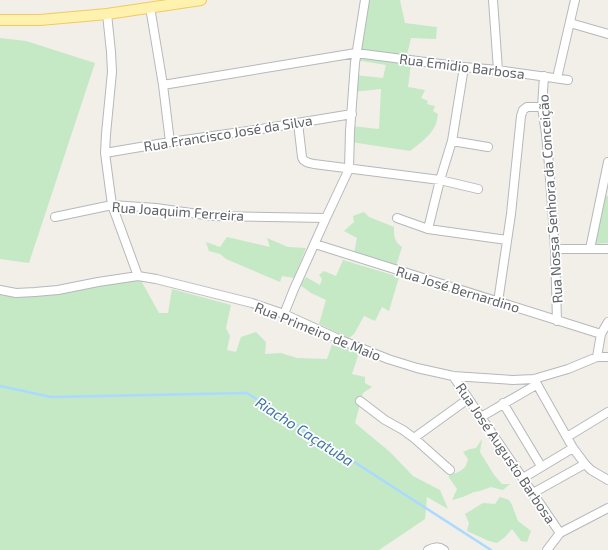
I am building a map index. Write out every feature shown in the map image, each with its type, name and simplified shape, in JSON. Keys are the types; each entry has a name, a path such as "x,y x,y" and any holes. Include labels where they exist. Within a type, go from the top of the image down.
{"main road":[{"path":"0,20 40,20 107,14 201,0"}],"street":[{"path":"284,314 326,218 350,169 350,132 356,53 365,0"},
{"path":"493,0 498,70"},
{"path":"557,78 575,0"},
{"path":"150,7 170,142"},
{"path":"107,14 112,72 105,153 112,205 138,276"},
{"path":"570,23 608,34"},
{"name":"Rua Emidio Barbosa","path":"162,85 356,53 568,80"},
{"path":"428,229 440,180 452,141 464,67"},
{"name":"Rua Nossa Senhora da Conceição","path":"544,76 542,107 550,165 555,249 557,321"},
{"path":"498,302 507,240 521,116 523,110 527,107 542,107"},
{"name":"Rua Francisco José da Silva","path":"105,153 170,142 261,130 352,114"},
{"path":"298,123 302,157 304,161 314,164 440,180 478,189"},
{"path":"452,141 488,147"},
{"path":"590,249 608,162"},
{"name":"Rua Joaquim Ferreira","path":"55,217 112,205 156,208 212,216 326,218"},
{"path":"397,218 428,229 507,240"},
{"name":"Rua José Bernardino","path":"315,244 601,334"},
{"path":"555,249 608,249"},
{"name":"Rua Primeiro de Maio","path":"0,290 35,292 58,290 138,276 156,279 252,303 284,314 343,341 388,359 417,368 453,376 535,382 598,357"},
{"path":"608,322 601,334 598,357 608,357"},
{"name":"Rua José Augusto Barbosa","path":"453,376 560,533 547,550"},
{"path":"481,417 535,382 573,448 591,470 608,480"},
{"path":"414,438 468,399"},
{"path":"360,401 385,420 414,438 450,470"},
{"path":"503,403 541,466"},
{"path":"567,436 608,412"},
{"path":"523,478 573,448"},
{"path":"533,493 585,464"},
{"path":"560,533 608,508"},
{"path":"428,550 437,547 444,550"}],"green space":[{"path":"363,0 400,0 405,23 437,27 436,39 411,38 406,59 411,64 408,87 425,90 421,98 428,101 427,104 435,106 433,111 438,114 433,130 424,140 410,151 351,142 351,126 379,129 381,89 353,92 355,75 383,78 386,65 356,60"},
{"path":"0,38 26,41 95,63 29,263 0,259"},
{"path":"603,195 608,196 608,243 593,244"},
{"path":"364,212 369,217 394,227 397,243 402,247 396,266 354,253 357,238 344,231 354,222 353,216"},
{"path":"227,237 270,247 267,238 288,247 306,248 294,278 282,276 280,282 226,259 220,254 209,251 206,242 220,247"},
{"path":"343,260 399,277 389,311 382,307 375,321 364,316 354,334 349,338 319,324 326,300 311,293 300,285 306,277 320,285 322,279 319,275 324,271 336,276"},
{"path":"138,275 159,313 168,313 172,289 231,305 226,328 230,336 227,350 236,352 241,337 256,332 266,342 265,354 281,353 297,358 327,359 333,342 359,353 352,374 365,377 365,383 372,387 363,393 355,423 390,452 413,476 440,490 448,509 427,497 425,519 379,550 0,550 0,291 11,294"},
{"path":"482,439 480,452 494,475 502,484 510,484 503,490 491,487 452,500 457,489 448,476 463,469 468,459 463,452 476,448"},
{"path":"500,497 509,500 518,521 531,531 527,542 521,541 512,529 497,543 467,531 469,523 465,514 483,503 495,504"}],"waterway":[{"name":"Riacho Caçatuba","path":"0,386 51,397 247,393 491,550"}]}
